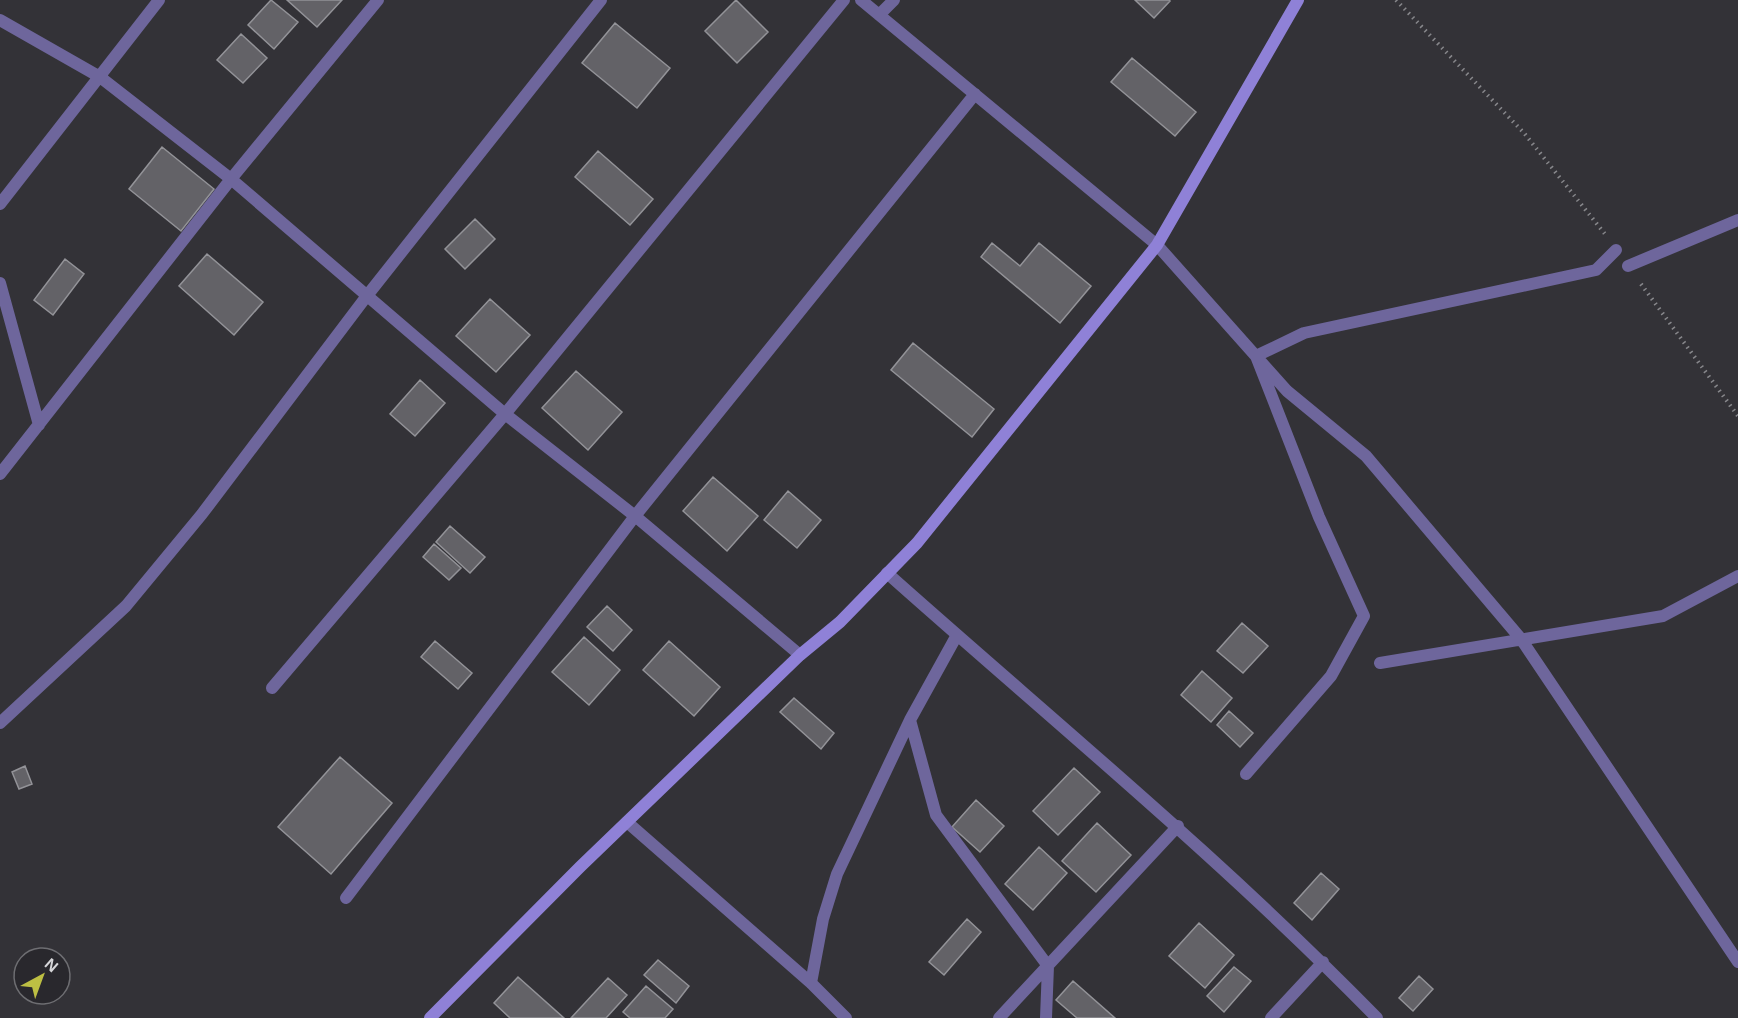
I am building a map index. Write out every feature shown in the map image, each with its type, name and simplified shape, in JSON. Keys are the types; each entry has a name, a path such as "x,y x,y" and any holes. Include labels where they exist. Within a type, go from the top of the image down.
{"street":[{"path":"0,204 159,0"},
{"path":"0,474 231,179 378,0"},
{"path":"0,723 126,606 202,513 366,297 602,0"},
{"path":"272,688 505,414 844,0"},
{"path":"861,0 1157,245 1287,392 1366,456 1521,639 1738,962"},
{"path":"879,15 894,0"},
{"path":"430,1018 627,822 801,655 840,622 917,543 1157,245 1298,0"},
{"path":"0,20 100,77 231,179 505,414 635,516 801,655"},
{"path":"346,898 635,516 975,94"},
{"path":"1628,266 1738,220"},
{"path":"1256,356 1304,333 1596,270 1616,250"},
{"path":"0,283 39,425"},
{"path":"1246,774 1331,676 1364,616 1319,517 1256,356"},
{"path":"887,573 1178,826 1323,962 1377,1018"},
{"path":"1380,663 1663,616 1738,576"},
{"path":"811,983 823,920 837,874 910,720 957,635"},
{"path":"910,720 936,815 1048,966 1046,1018"},
{"path":"627,822 811,983 846,1018"},
{"path":"999,1018 1178,826"},
{"path":"1271,1018 1323,962"}],"path":[{"path":"1396,0 1524,133 1616,250"},
{"path":"1628,266 1738,416"}],"building":[{"path":"271,0 298,22 274,49 248,25"},
{"path":"287,0 342,0 317,27"},
{"path":"736,0 768,32 737,63 705,31"},
{"path":"1135,0 1169,0 1170,1 1154,18"},
{"path":"615,23 670,68 637,108 582,63"},
{"path":"241,34 267,58 243,83 217,60"},
{"path":"1132,58 1196,112 1175,136 1111,82"},
{"path":"162,147 214,189 181,231 129,189"},
{"path":"598,151 653,199 630,225 575,177"},
{"path":"475,219 495,239 465,269 445,249"},
{"path":"992,243 1020,266 1039,243 1091,286 1060,323 981,257"},
{"path":"207,254 263,302 234,335 179,286"},
{"path":"65,259 84,274 53,315 34,300"},
{"path":"490,299 530,335 496,372 456,336"},
{"path":"913,343 994,409 972,437 891,370"},
{"path":"576,371 622,412 588,450 542,408"},
{"path":"420,380 445,403 415,436 390,414"},
{"path":"713,477 758,516 727,551 683,511"},
{"path":"788,491 821,520 797,548 764,520"},
{"path":"450,526 485,557 470,573 436,542"},
{"path":"434,544 461,568 449,580 423,557"},
{"path":"607,606 632,630 613,651 587,627"},
{"path":"1242,623 1268,646 1243,673 1217,651"},
{"path":"584,637 620,670 589,705 552,672"},
{"path":"435,641 472,673 458,689 421,657"},
{"path":"669,641 720,687 694,716 643,670"},
{"path":"1202,671 1232,698 1211,722 1181,695"},
{"path":"794,698 834,733 821,749 780,712"},
{"path":"1229,711 1253,733 1240,747 1217,725"},
{"path":"340,757 392,803 331,874 278,827"},
{"path":"25,766 32,784 19,789 12,772"},
{"path":"1074,768 1100,792 1058,835 1033,811"},
{"path":"976,800 1004,826 980,852 952,827"},
{"path":"1097,823 1131,855 1096,892 1062,861"},
{"path":"1039,847 1067,873 1033,910 1005,884"},
{"path":"1321,873 1339,889 1312,920 1294,903"},
{"path":"967,919 981,932 944,975 929,962"},
{"path":"1199,923 1234,955 1205,988 1169,956"},
{"path":"658,960 689,986 676,1003 644,975"},
{"path":"1234,967 1251,981 1224,1012 1207,996"},
{"path":"1419,976 1433,989 1413,1011 1399,998"},
{"path":"518,977 564,1018 510,1018 494,1003"},
{"path":"608,978 627,995 606,1018 571,1018"},
{"path":"1073,981 1115,1018 1077,1018 1056,1000"},
{"path":"646,986 673,1009 665,1018 630,1018 623,1012"}]}
